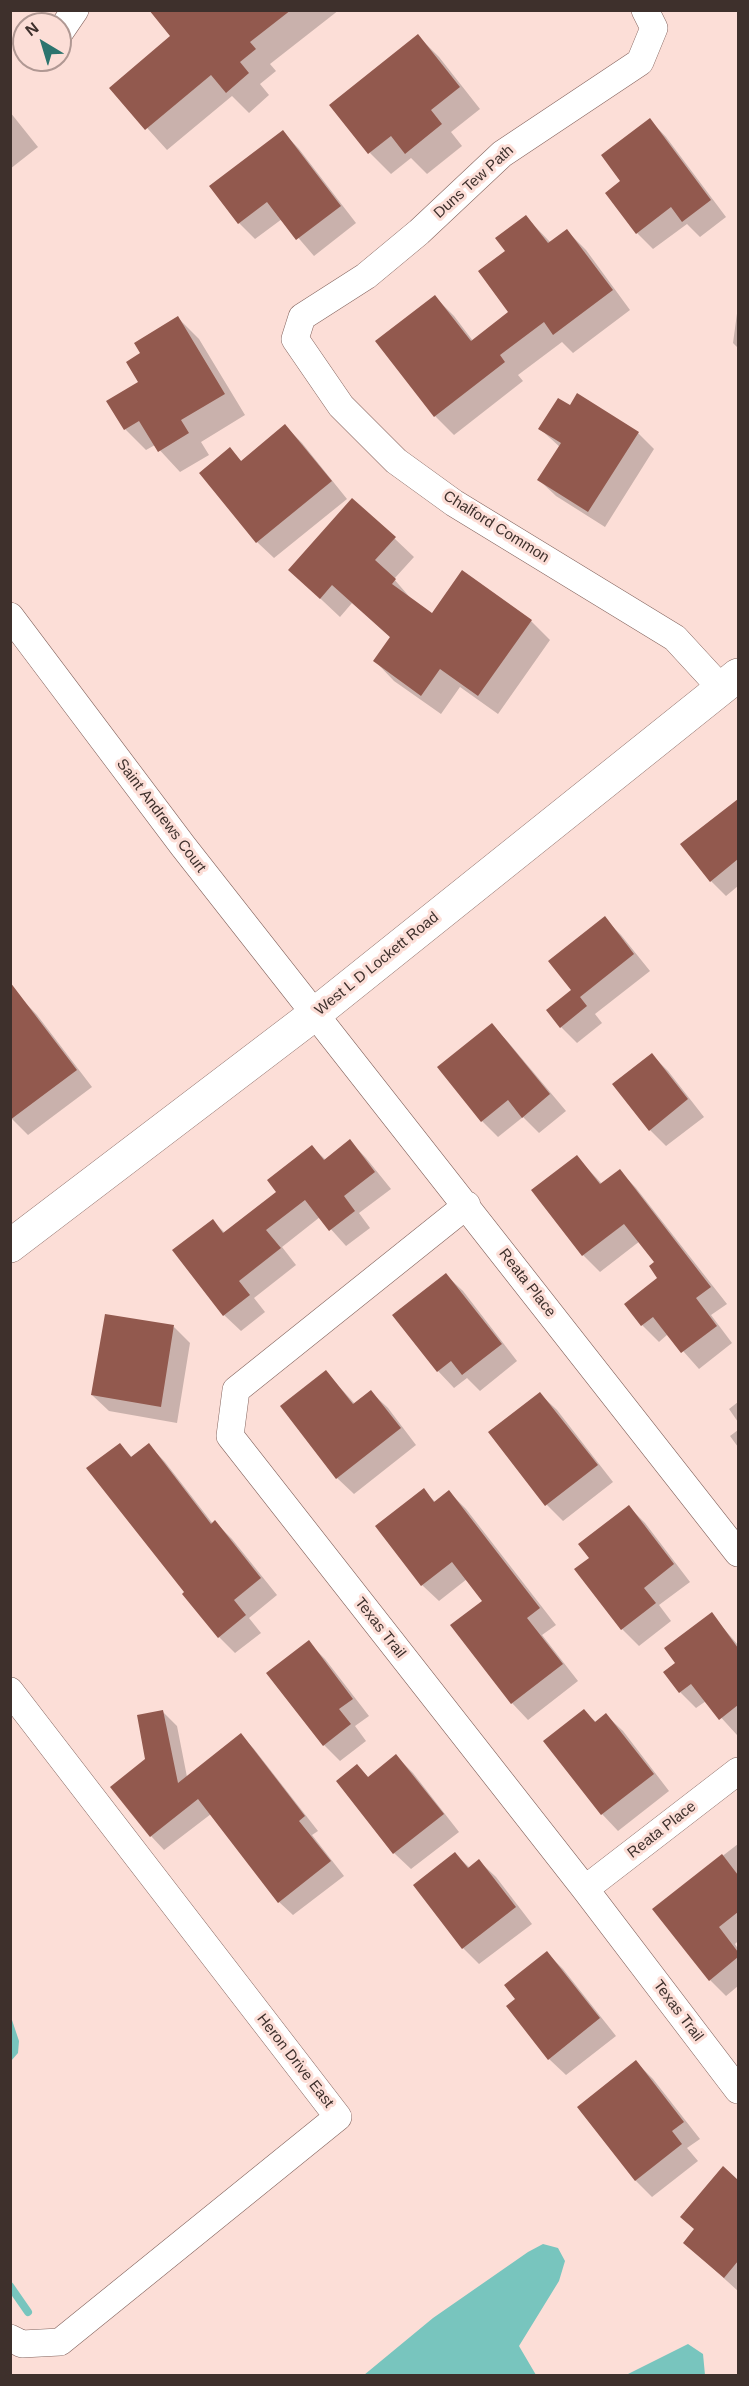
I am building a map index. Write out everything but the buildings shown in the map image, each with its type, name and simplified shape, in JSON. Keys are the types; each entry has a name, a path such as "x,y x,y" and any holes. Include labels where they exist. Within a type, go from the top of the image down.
{"main road":[{"name":"West L D Lockett Road","path":"13,1238 316,1013 730,681"}],"street":[{"name":"Duns Tew Path","path":"295,339 302,317 366,276 419,232 502,154 640,62 650,19"},
{"name":"Chalford Common","path":"295,339 341,406 396,461 454,503 675,638 730,681"},
{"name":"Saint Andrews Court","path":"10,616 183,846 316,1013"},
{"name":"Reata Place","path":"316,1013 738,1553"},
{"name":"Texas Trail","path":"467,1205 236,1390 230,1436 585,1889 738,2090"},
{"name":"Heron Drive East","path":"10,1691 338,2117 60,2343 16,2341"},
{"name":"Reata Place","path":"585,1889 738,1771"}],"water":[{"path":"11,2017 19,2041 18,2053 11,2061"},
{"path":"543,2244 558,2248 565,2261 559,2281 519,2346 536,2375 364,2375 433,2318"},
{"path":"688,2344 703,2354 705,2375 626,2375"}],"waterway":[{"path":"10,2286 28,2312"}]}
